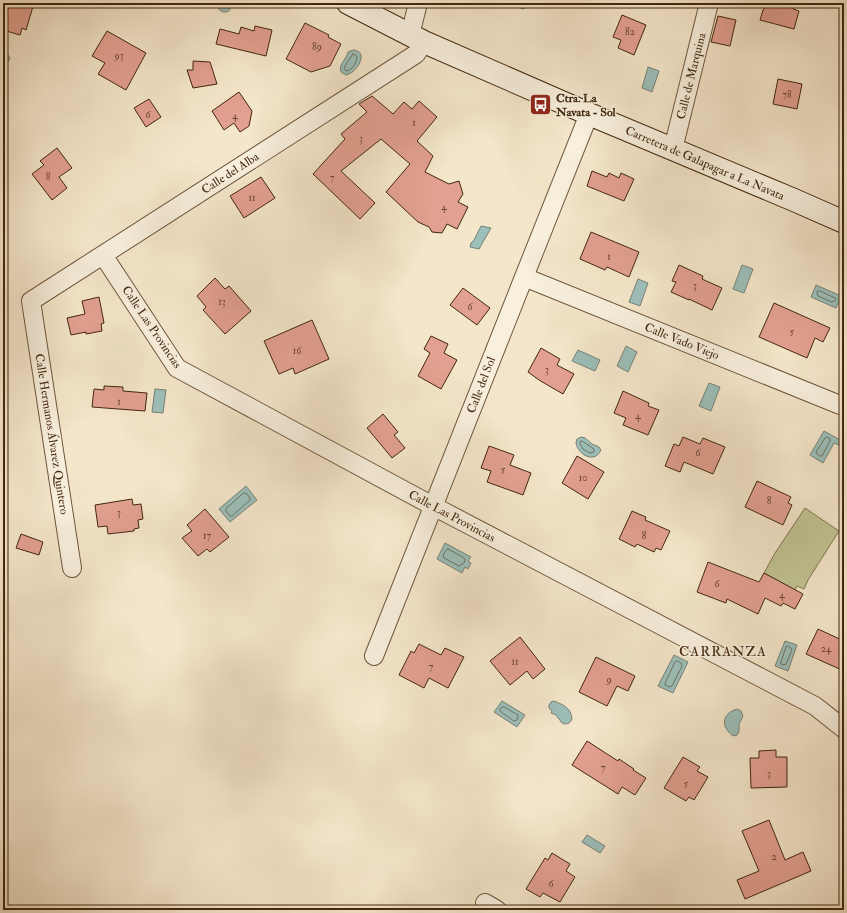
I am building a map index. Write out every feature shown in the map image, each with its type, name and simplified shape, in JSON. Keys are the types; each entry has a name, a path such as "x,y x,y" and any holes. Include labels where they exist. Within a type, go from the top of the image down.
{"main road":[{"name":"Carretera de Galapagar a La Navata","path":"348,3 417,38 589,114 844,222"}],"street":[{"path":"417,38 418,3"},
{"name":"Calle de Marquina","path":"672,149 709,3"},
{"name":"Calle del Alba","path":"31,301 416,54 417,38"},
{"name":"Calle del Sol","path":"374,656 589,114"},
{"name":"Calle Las Provincias","path":"103,255 178,368 433,506 815,706 844,729"},
{"name":"Calle Vado Viejo","path":"524,277 840,405"},
{"name":"Calle Hermanos Álvarez Quintero","path":"31,301 72,568"}],"green space":[{"path":"805,508 839,531 808,580 804,589 797,586 795,590 764,573 775,553"}],"water":[{"path":"218,3 233,3 229,11 225,12 219,9"},
{"path":"511,3 526,3 524,9 510,5"},
{"path":"353,50 358,51 361,54 360,62 354,70 346,75 341,72 341,65 348,52"},
{"path":"3,51 10,58 8,62 3,65"},
{"path":"648,67 659,71 652,92 642,88"},
{"path":"481,226 491,228 479,249 470,247 471,243"},
{"path":"742,265 753,269 744,293 733,289"},
{"path":"638,279 648,283 640,306 629,302"},
{"path":"816,285 841,296 836,308 811,297"},
{"path":"626,346 637,352 628,372 617,366"},
{"path":"578,350 600,360 595,371 572,361"},
{"path":"709,383 720,387 711,411 699,406"},
{"path":"155,389 166,390 163,413 152,412"},
{"path":"824,431 842,441 839,445 834,443 823,463 810,455"},
{"path":"581,437 599,447 601,450 598,454 591,457 580,451 576,443 577,439"},
{"path":"246,486 257,500 230,522 219,509"},
{"path":"445,543 471,557 468,561 471,563 468,569 465,567 462,573 437,559"},
{"path":"785,641 797,645 788,671 775,666"},
{"path":"674,655 688,662 673,693 658,686"},
{"path":"502,701 525,715 517,727 494,712"},
{"path":"554,701 569,710 572,719 569,723 562,723 556,715 551,713 552,711 549,708 549,705"},
{"path":"737,709 741,711 743,716 739,724 739,732 737,735 733,736 726,729 724,721 728,714"},
{"path":"587,835 605,846 600,853 582,842"}],"building":[{"path":"3,3 34,3 26,30 22,28 20,35 3,30"},
{"path":"767,3 794,3 793,9 799,11 794,29 760,20"},
{"path":"622,15 646,25 634,55 618,48 621,40 613,37"},
{"path":"718,16 736,20 730,46 711,42"},
{"path":"305,23 329,35 328,37 341,44 330,66 311,72 286,59"},
{"path":"255,26 272,30 266,56 216,44 220,29 239,34 241,27 254,31"},
{"path":"107,31 146,53 126,90 98,74 105,63 92,56"},
{"path":"193,61 210,62 217,84 193,88 187,70 193,70"},
{"path":"778,79 802,84 797,109 773,104"},
{"path":"239,92 252,111 249,126 240,132 234,123 224,130 212,111"},
{"path":"372,96 393,114 404,102 412,109 419,101 437,117 417,141 433,156 425,172 449,184 459,181 463,194 458,202 468,207 457,229 447,224 442,233 432,232 429,227 418,222 386,192 410,164 381,139 341,171 375,203 360,219 313,174 345,139 341,134 367,112 359,104"},
{"path":"149,99 161,117 146,127 134,108"},
{"path":"57,148 72,168 59,177 67,188 52,200 32,174 44,165 40,161"},
{"path":"592,171 607,177 609,173 619,178 621,173 634,179 624,201 587,186"},
{"path":"261,177 275,198 244,218 230,196"},
{"path":"591,232 639,252 629,277 607,267 605,270 580,259"},
{"path":"679,265 703,276 702,279 722,288 712,310 671,292 676,282 672,281"},
{"path":"215,278 225,289 229,286 251,311 225,334 203,310 206,307 197,296"},
{"path":"463,288 490,308 477,325 450,305"},
{"path":"99,297 104,323 101,324 102,331 71,335 67,318 85,314 82,301"},
{"path":"774,303 830,328 823,342 815,338 807,358 759,337"},
{"path":"312,320 329,359 295,374 293,368 279,374 264,341"},
{"path":"431,336 448,344 444,353 457,360 441,389 418,376 430,353 424,349"},
{"path":"541,348 560,359 557,365 574,374 563,394 528,372"},
{"path":"104,386 123,387 123,391 147,393 145,411 92,407 94,389 104,390"},
{"path":"623,391 649,403 648,406 659,410 648,435 623,425 626,418 614,413"},
{"path":"383,414 398,432 394,435 405,448 392,458 367,428"},
{"path":"683,437 700,444 703,438 725,447 713,474 684,462 680,472 665,466 674,444 679,446"},
{"path":"489,446 514,455 510,465 531,473 523,495 487,482 491,471 481,468"},
{"path":"577,456 604,472 588,499 562,483"},
{"path":"757,481 791,497 788,503 792,505 783,525 745,507"},
{"path":"132,499 133,505 141,504 143,519 138,520 139,528 134,529 134,531 108,534 107,526 98,527 95,505"},
{"path":"205,509 229,537 210,552 207,549 198,556 182,538 192,531 187,525"},
{"path":"632,511 646,517 645,520 670,531 661,550 656,548 654,552 637,544 635,547 619,539"},
{"path":"21,534 43,542 39,555 16,548"},
{"path":"708,562 759,582 764,573 803,594 795,609 783,603 781,606 765,598 758,614 727,599 726,603 697,592"},
{"path":"818,629 844,641 844,671 806,654"},
{"path":"520,637 545,669 533,679 527,671 510,685 490,661"},
{"path":"419,644 441,655 445,648 464,657 448,688 429,678 424,688 399,675 411,651 414,653"},
{"path":"596,657 635,676 628,691 617,686 607,706 579,692"},
{"path":"587,741 618,761 619,759 646,778 635,795 622,787 618,794 572,765"},
{"path":"776,750 776,757 787,757 787,787 751,788 750,758 759,758 759,751"},
{"path":"683,757 700,767 697,771 708,777 694,800 689,797 686,801 664,788"},
{"path":"769,820 785,860 803,852 811,871 745,899 737,880 759,871 742,831"},
{"path":"552,853 570,864 566,871 575,877 560,902 543,893 540,897 526,889 545,858 548,860"}],"place":[{"name":"Ctra. La Navata - Sol","path":"540,105"}],"district":[{"name":"CARRANZA","path":"723,651"}]}
